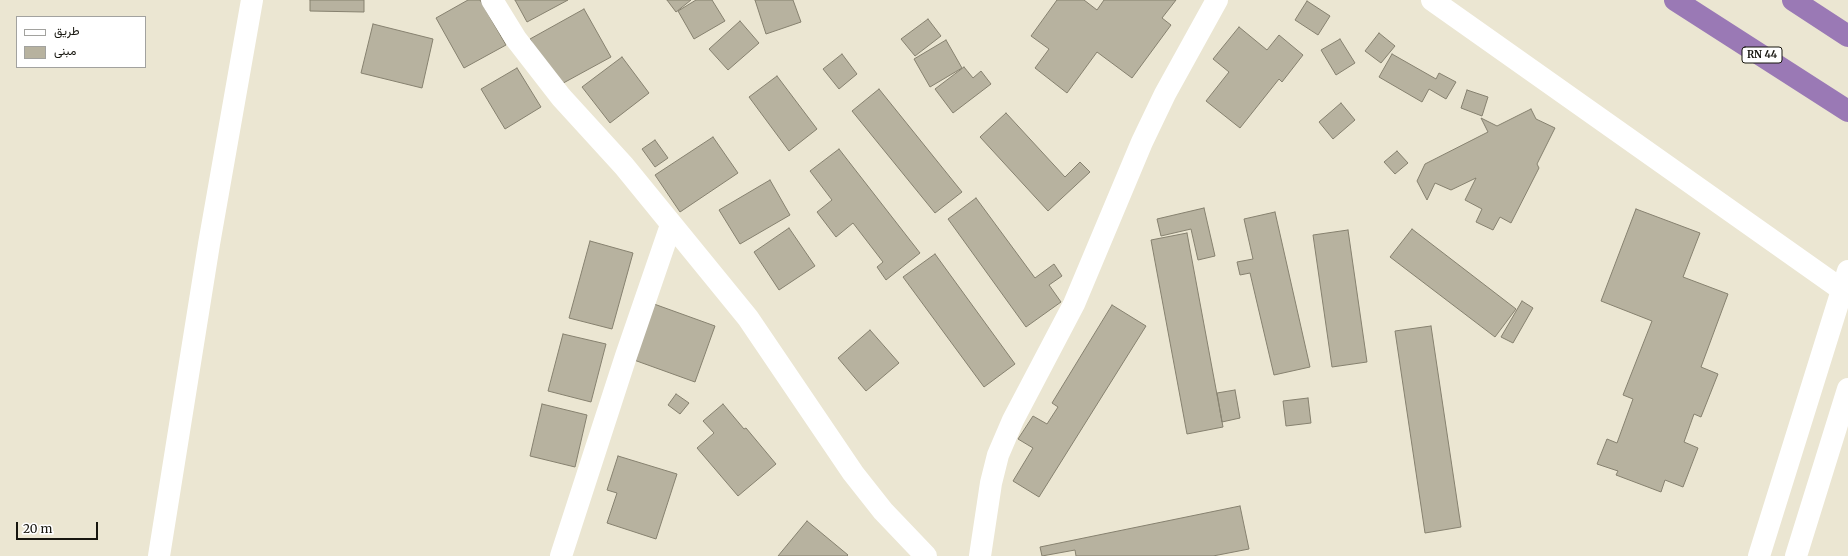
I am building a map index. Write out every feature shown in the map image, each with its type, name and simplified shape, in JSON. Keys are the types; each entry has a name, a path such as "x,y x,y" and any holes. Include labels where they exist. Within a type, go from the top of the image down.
{"highway":[{"name":"RN 44","path":"1675,0 1848,111"},
{"path":"1793,0 1848,36"}],"street":[{"path":"159,556 209,244 252,0"},
{"path":"492,0 516,39 542,73 624,166 671,225 713,273 748,318 862,484 883,511 926,556"},
{"path":"980,556 991,482 998,455 1007,434 1074,304 1142,142 1165,94 1217,0"},
{"path":"1432,0 1846,285 1759,556"},
{"path":"561,556 626,356 671,225"},
{"path":"1796,556 1848,389"}],"building":[{"path":"310,0 364,0 364,12 310,11"},
{"path":"468,0 480,0 506,45 464,68 436,18"},
{"path":"515,0 568,0 527,22"},
{"path":"667,0 691,0 676,12"},
{"path":"696,0 712,0 725,21 694,39 678,11"},
{"path":"755,0 793,0 801,22 766,34"},
{"path":"1057,0 1084,0 1097,10 1104,0 1176,0 1162,18 1171,25 1132,78 1097,52 1067,93 1035,68 1049,49 1031,36"},
{"path":"1307,1 1330,16 1318,35 1295,20"},
{"path":"584,9 611,57 556,87 530,39"},
{"path":"928,19 941,36 915,56 901,39"},
{"path":"740,21 759,43 728,70 709,49"},
{"path":"373,24 433,39 422,88 361,73"},
{"path":"1239,27 1267,50 1279,35 1303,55 1282,82 1279,79 1240,128 1206,101 1229,72 1213,59"},
{"path":"1379,33 1395,46 1381,63 1365,51"},
{"path":"1340,39 1355,63 1336,75 1321,50"},
{"path":"946,40 962,68 930,87 914,59"},
{"path":"842,54 857,74 839,89 823,69"},
{"path":"1392,54 1436,79 1439,73 1456,82 1446,99 1429,89 1422,102 1379,77"},
{"path":"622,57 649,93 610,123 582,87"},
{"path":"964,67 973,78 981,71 991,84 953,113 935,89"},
{"path":"517,68 541,107 505,129 481,89"},
{"path":"777,76 817,129 789,151 749,97"},
{"path":"879,89 962,192 935,213 852,111"},
{"path":"1467,90 1488,97 1482,116 1461,108"},
{"path":"1341,103 1355,120 1333,139 1319,122"},
{"path":"1531,109 1536,119 1555,128 1537,164 1539,168 1511,223 1500,217 1493,230 1476,222 1482,209 1465,200 1476,178 1451,190 1435,183 1427,200 1417,181 1425,164 1488,132 1481,118 1497,126"},
{"path":"1006,113 1065,177 1080,162 1090,172 1048,211 980,137"},
{"path":"713,137 738,173 680,212 655,175"},
{"path":"655,140 668,158 655,167 642,149"},
{"path":"839,149 920,253 886,280 877,267 883,262 853,223 836,237 817,212 832,200 810,171"},
{"path":"1397,151 1408,163 1395,174 1384,162"},
{"path":"770,180 790,215 740,244 719,210"},
{"path":"976,198 1035,278 1054,264 1062,276 1049,285 1061,302 1026,327 948,219"},
{"path":"1204,208 1215,256 1198,260 1191,229 1161,236 1157,219"},
{"path":"1636,209 1700,233 1683,277 1728,294 1701,367 1718,374 1701,417 1694,414 1684,442 1698,448 1683,487 1665,480 1661,492 1616,475 1618,471 1597,464 1607,439 1617,443 1633,399 1623,395 1652,321 1601,301"},
{"path":"1275,212 1310,367 1274,375 1250,273 1240,275 1237,262 1253,259 1244,219"},
{"path":"789,228 815,266 779,290 754,252"},
{"path":"1412,229 1516,309 1495,337 1390,257"},
{"path":"1348,230 1367,362 1332,367 1313,235"},
{"path":"1187,233 1223,427 1187,434 1151,240"},
{"path":"590,241 633,253 612,329 569,318"},
{"path":"935,254 1015,364 984,387 903,277"},
{"path":"1522,301 1533,308 1513,343 1501,337"},
{"path":"654,304 715,326 695,382 634,360"},
{"path":"1112,305 1146,326 1039,497 1013,481 1033,448 1018,439 1033,416 1047,424 1058,407 1052,403"},
{"path":"1431,326 1461,527 1425,533 1395,331"},
{"path":"870,330 899,363 866,391 838,358"},
{"path":"563,334 606,344 591,402 548,391"},
{"path":"1235,390 1240,418 1222,422 1217,393"},
{"path":"676,394 689,403 680,414 668,405"},
{"path":"1308,398 1311,423 1286,426 1283,401"},
{"path":"542,404 587,415 575,467 530,456"},
{"path":"723,404 744,429 746,428 776,464 738,496 697,448 714,433 703,421"},
{"path":"618,456 677,474 656,539 607,523 617,493 607,490"},
{"path":"1240,506 1249,549 1213,556 1076,556 1075,550 1042,556 1040,547"},
{"path":"807,521 848,555 778,556"}]}
